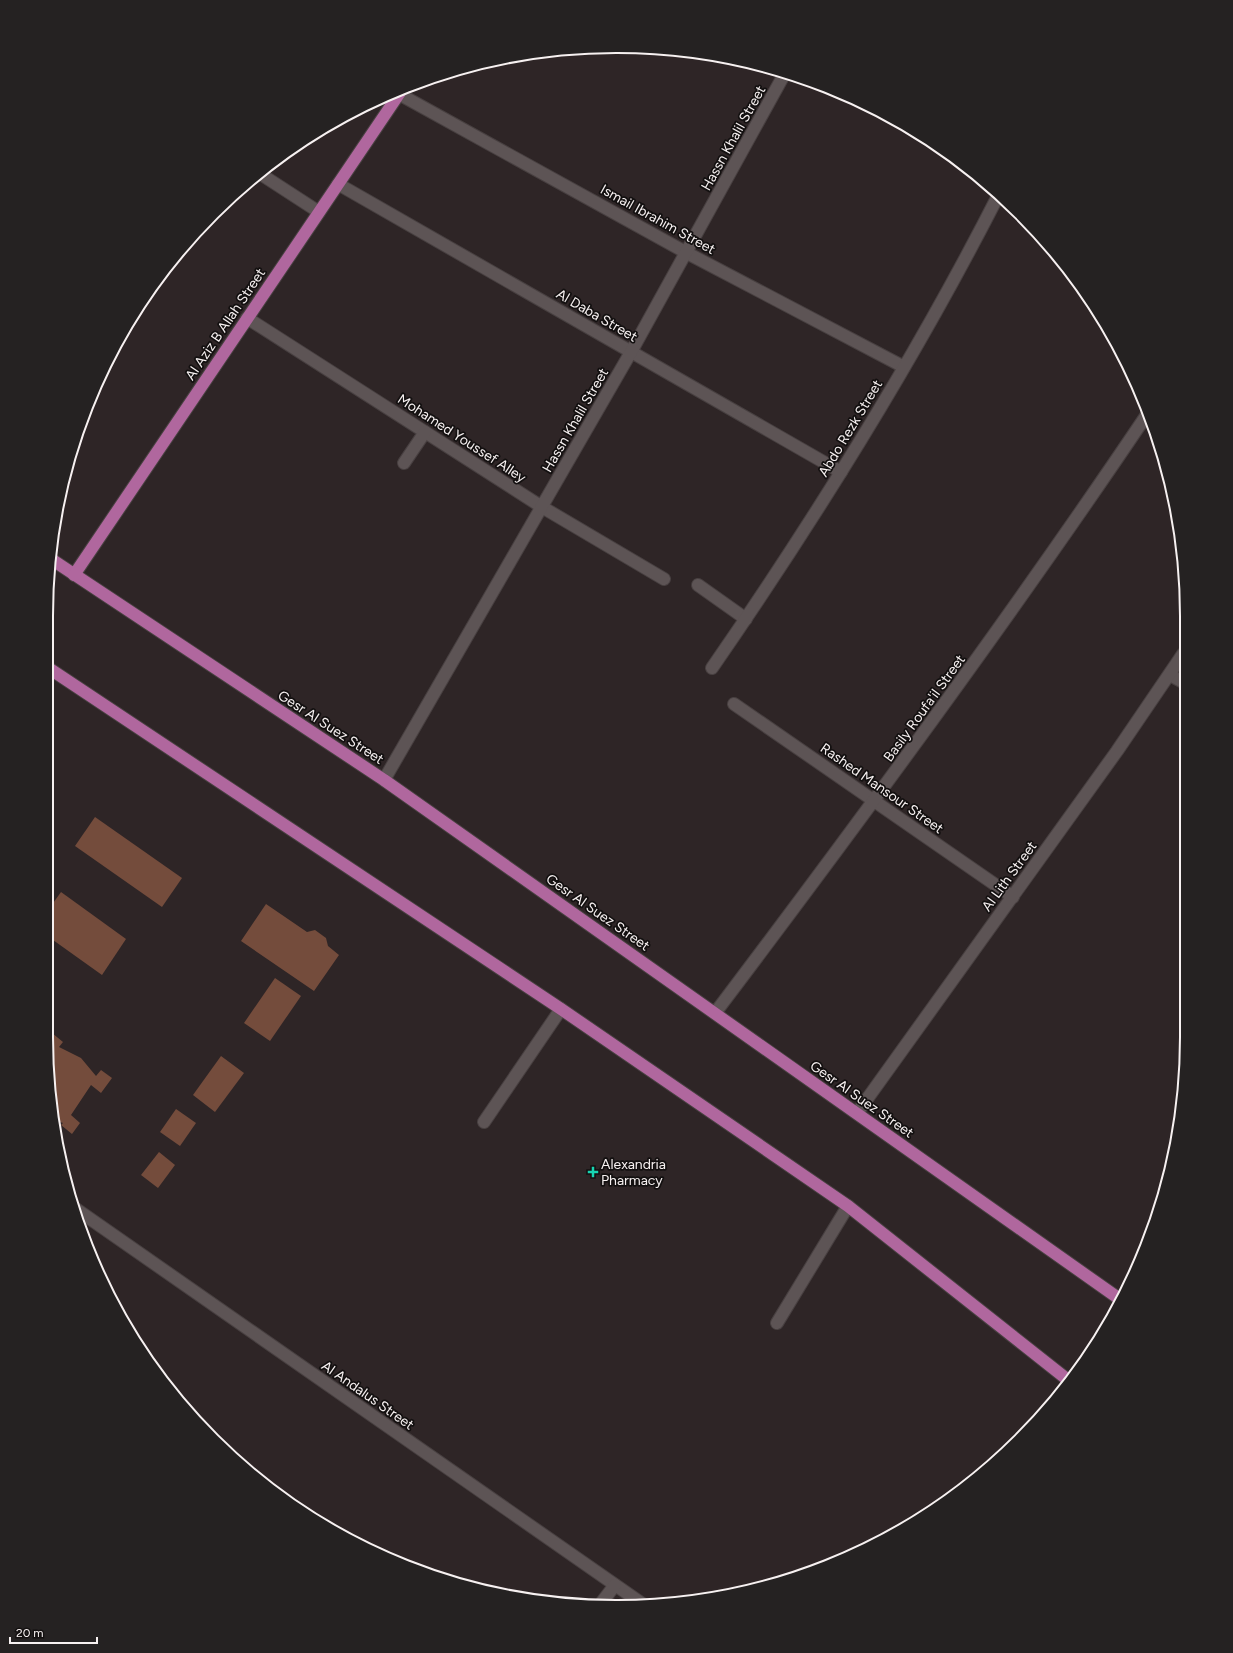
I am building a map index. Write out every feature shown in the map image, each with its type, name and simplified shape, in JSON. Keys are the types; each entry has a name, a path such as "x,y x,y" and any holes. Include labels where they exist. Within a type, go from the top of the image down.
{"main road":[{"name":"Al Aziz B Allah Street","path":"74,575 396,98"},
{"name":"Gesr Al Suez Street","path":"56,562 384,780 1117,1295"},
{"path":"53,671 561,1008 848,1206 1065,1378"}],"street":[{"name":"Hassn Khalil Street","path":"384,780 631,352 782,78"},
{"name":"Ismail Ibrahim Street","path":"405,95 687,253 904,367"},
{"path":"264,176 319,212"},
{"name":"Al Daba Street","path":"338,184 841,472"},
{"name":"Abdo Rezk Street","path":"712,668 746,619 841,472 904,367 996,200"},
{"name":"Mohamed Youssef Alley","path":"247,318 542,507 664,579"},
{"name":"Basily Roufa'il Street","path":"715,1013 875,802 983,652 1144,419"},
{"path":"404,463 425,432"},
{"path":"698,585 746,619"},
{"name":"Al Lith Street","path":"856,1113 1013,896 1180,659"},
{"path":"1170,675 1180,680"},
{"name":"Rashed Mansour Street","path":"734,704 1013,896"},
{"path":"484,1122 561,1008"},
{"path":"776,1323 848,1206"},
{"name":"Al Andalus Street","path":"81,1212 636,1599"},
{"path":"604,1600 615,1585"}],"building":[{"path":"95,817 182,878 162,907 75,846"},
{"path":"61,892 126,939 102,975 53,940 53,903"},
{"path":"266,904 307,932 315,930 326,938 328,946 339,955 314,991 241,941"},
{"path":"275,978 301,996 270,1041 244,1023"},
{"path":"53,1034 63,1042 59,1047 81,1058 96,1076 101,1070 112,1078 101,1093 91,1085 71,1115 80,1123 72,1134 61,1125 63,1123 60,1122 58,1110 54,1073"},
{"path":"221,1056 244,1073 215,1112 193,1095"},
{"path":"176,1109 196,1123 180,1146 160,1132"},
{"path":"159,1152 175,1165 158,1188 141,1175"}],"place":[{"name":"Alexandria Pharmacy","path":"593,1172"}]}
